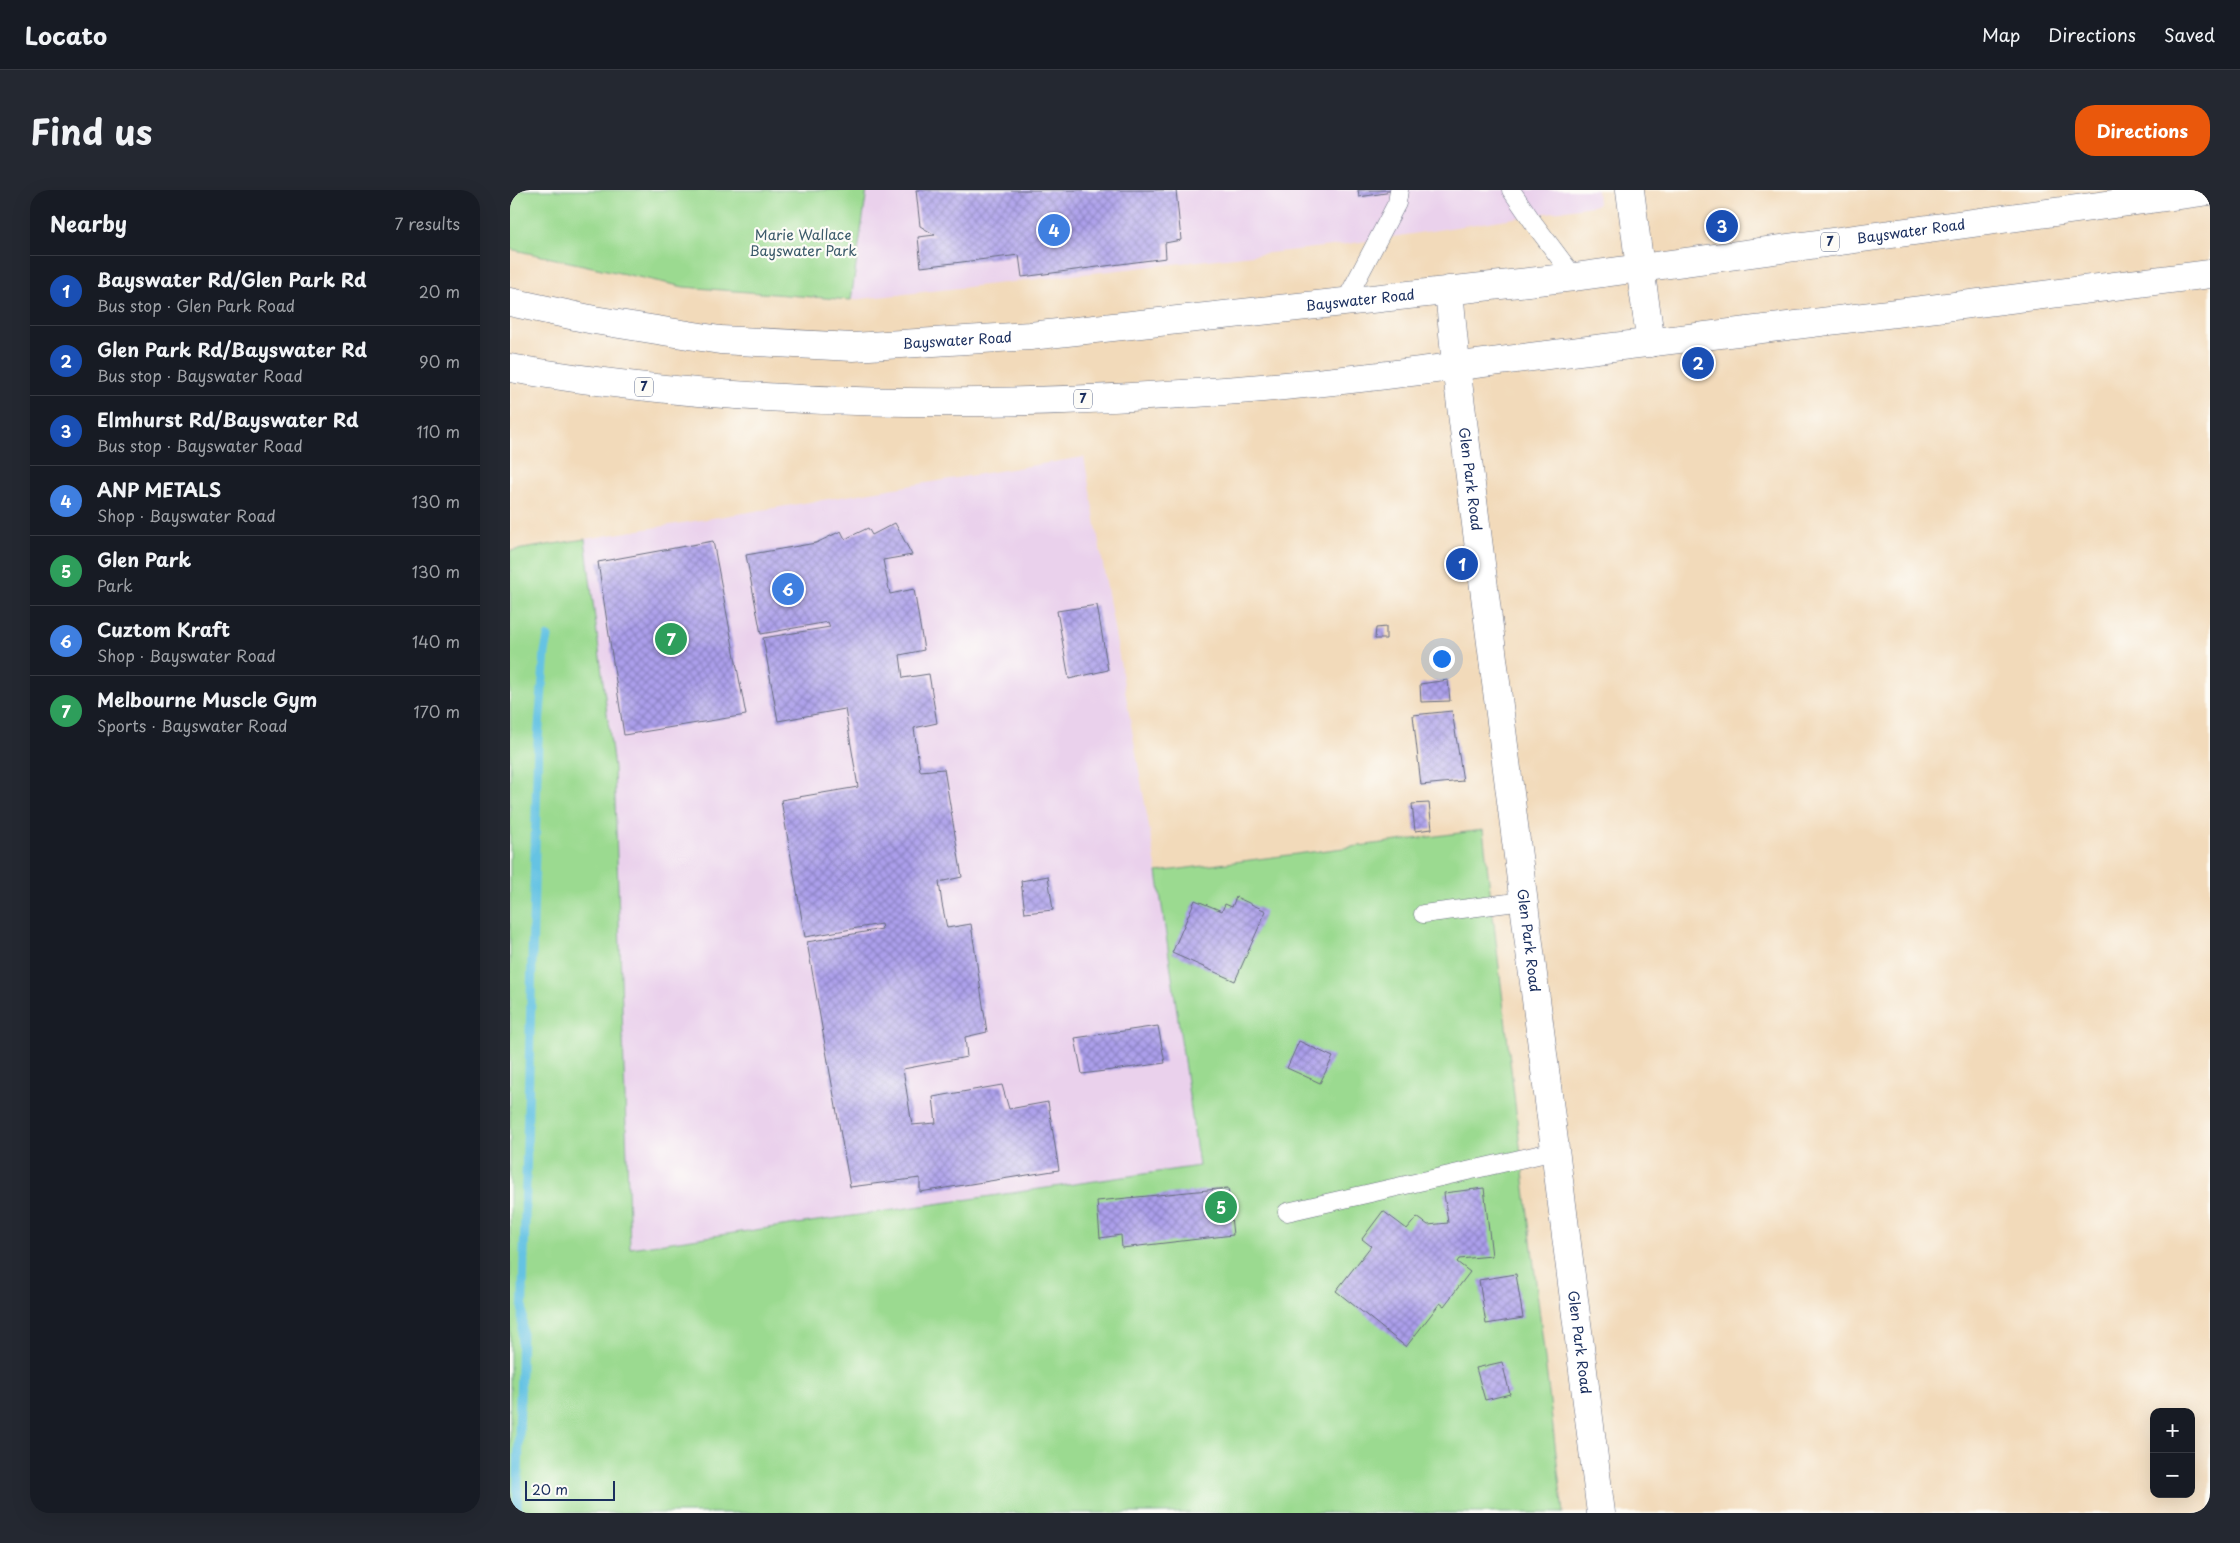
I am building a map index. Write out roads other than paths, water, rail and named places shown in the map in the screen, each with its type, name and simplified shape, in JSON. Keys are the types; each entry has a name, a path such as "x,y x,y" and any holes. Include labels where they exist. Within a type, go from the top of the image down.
{"main road":[{"path":"1630,190 1651,342"},
{"name":"Bayswater Road","path":"510,302 604,321 720,340 853,347 882,346 1030,336 1574,276 2210,192"},
{"name":"7","path":"510,368 580,380 708,394 873,402 1057,401 1240,390 1456,366 2210,274"},
{"name":"Glen Park Road","path":"1449,290 1456,366 1601,1513"}],"lane":[{"path":"1345,302 1397,203 1398,190"},
{"path":"1511,190 1534,226 1574,276"},
{"path":"1423,914 1524,901"},
{"path":"1287,1212 1555,1151"}],"waterway":[{"path":"517,1513 538,739 545,652 548,637"}],"place":[{"name":"Elmhurst Rd/Bayswater Rd","path":"1722,226"},
{"name":"ANP METALS","path":"1054,230"},
{"name":"Glen Park Rd/Bayswater Rd","path":"1698,363"},
{"name":"Bayswater Rd/Glen Park Rd","path":"1462,564"},
{"name":"Cuztom Kraft","path":"788,589"},
{"name":"Melbourne Muscle Gym","path":"671,639"},
{"name":"Glen Park","path":"1221,1207"}],"park label":[{"name":"Marie Wallace Bayswater Park","path":"803,244"}]}
